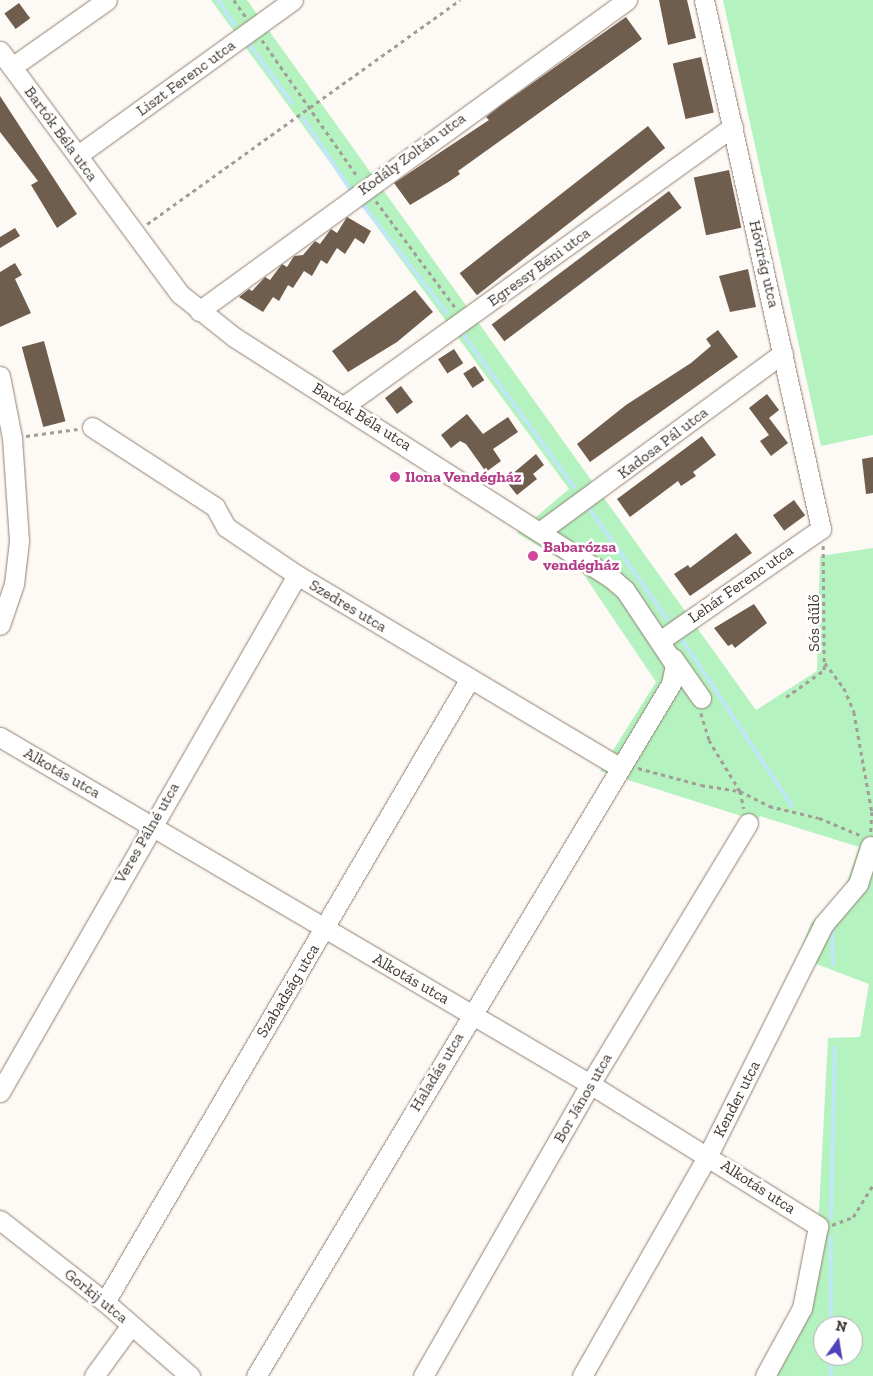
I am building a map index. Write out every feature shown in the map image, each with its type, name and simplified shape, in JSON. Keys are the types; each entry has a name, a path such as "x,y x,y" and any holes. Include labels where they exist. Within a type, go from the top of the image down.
{"street":[{"path":"12,67 107,0"},
{"name":"Liszt Ferenc utca","path":"78,155 293,0"},
{"name":"Kodály Zoltán utca","path":"199,311 627,0"},
{"name":"Hóvirág utca","path":"704,0 821,529"},
{"name":"Bartók Béla utca","path":"0,50 172,286 199,311 344,406 542,530 619,584 699,694"},
{"name":"Egressy Béni utca","path":"344,406 733,126"},
{"name":"Kadosa Pál utca","path":"542,530 783,353"},
{"path":"0,376 12,438 19,541 0,625"},
{"name":"Szedres utca","path":"92,427 215,507 226,527 297,575 469,680 621,765"},
{"name":"Lehár Ferenc utca","path":"661,640 821,529"},
{"name":"Veres Pálné utca","path":"0,1092 297,575"},
{"path":"621,765 671,684 676,670 673,658"},
{"name":"Szabadság utca","path":"105,1302 326,928 469,680"},
{"name":"Alkotás utca","path":"0,737 590,1084 708,1155 818,1226"},
{"name":"Haladás utca","path":"256,1376 621,765"},
{"name":"Bor János utca","path":"423,1376 590,1084 748,823"},
{"name":"Kender utca","path":"582,1376 708,1155 823,925 851,896 866,870 870,846"},
{"name":"Gorkij utca","path":"0,1220 105,1302 190,1376"},
{"path":"765,1376 802,1308 818,1226"},
{"path":"94,1376 131,1325"}],"path":[{"path":"234,0 366,188 464,320"},
{"path":"134,234 309,106 460,0"},
{"path":"12,438 92,427"},
{"name":"Sós dűlő","path":"786,697 824,670 821,529"},
{"path":"825,663 844,688 854,712 872,812 870,846"},
{"path":"699,694 709,740 740,790 748,823"},
{"path":"621,765 668,778 740,790 768,806 846,827 858,833 870,846"},
{"path":"818,1226 844,1224 853,1217 873,1185"}],"green space":[{"path":"211,0 247,0 756,710 817,671 820,556 873,548 873,1376 758,1376 794,1310 819,1211 828,1038 860,1037 869,984 798,957 811,923 843,894 859,847 760,816 757,821 600,771 656,682 582,572 517,533 569,489"},
{"path":"723,0 873,0 873,435 821,446"}],"building":[{"path":"659,0 687,0 696,38 668,45"},
{"path":"19,3 30,18 16,29 4,14"},
{"path":"626,17 642,39 458,171 460,174 410,205 394,183 489,120 486,117 504,103"},
{"path":"701,57 714,113 686,119 673,64"},
{"path":"0,96 77,214 57,228 31,185 38,181 0,132"},
{"path":"648,126 665,148 477,295 460,273"},
{"path":"729,170 741,228 706,235 694,177"},
{"path":"669,191 682,208 504,341 492,325"},
{"path":"347,217 371,231 364,244 355,238 345,254 337,248 327,264 321,260 312,276 304,271 293,288 288,285 279,301 273,297 263,312 239,297 249,289 252,291 265,277 270,280 282,264 287,267 294,256 303,255 315,241 320,244 331,229 337,233"},
{"path":"15,228 20,236 0,248 0,237"},
{"path":"15,263 22,275 15,279 31,313 0,327 0,272"},
{"path":"748,269 756,307 730,312 719,276"},
{"path":"415,290 433,312 397,342 348,372 332,351"},
{"path":"718,330 738,357 590,462 577,444 626,405 691,363 711,346 706,339"},
{"path":"44,341 65,421 43,427 22,347"},
{"path":"454,349 463,363 447,374 438,359"},
{"path":"475,366 484,380 473,388 463,374"},
{"path":"401,386 413,402 397,414 385,398"},
{"path":"767,394 779,410 769,418 788,443 771,456 760,441 769,435 749,408"},
{"path":"467,414 483,434 508,417 518,432 493,449 501,461 486,472 466,444 460,441 451,448 441,435"},
{"path":"702,436 716,455 693,472 696,476 681,486 678,481 630,517 617,499"},
{"path":"536,454 544,465 533,474 537,479 517,495 505,480"},
{"path":"873,457 873,493 866,494 862,459"},
{"path":"794,500 805,515 784,531 773,515"},
{"path":"736,533 752,553 690,596 674,574 688,565 690,568"},
{"path":"754,604 767,623 735,648 732,644 728,646 714,628"}],"waterway":[{"path":"218,0 234,24"},
{"path":"247,41 292,103"},
{"path":"303,118 350,189"},
{"path":"363,205 447,313"},
{"path":"460,330 574,487"},
{"path":"586,504 667,619"},
{"path":"679,635 792,806"},
{"path":"832,924 833,964"},
{"path":"831,1218 835,1047"},
{"path":"831,1237 831,1316"},
{"path":"831,1366 831,1376"}],"place":[{"name":"Ilona Vendégház","path":"395,477"},
{"name":"Babarózsa vendégház","path":"533,556"}]}
